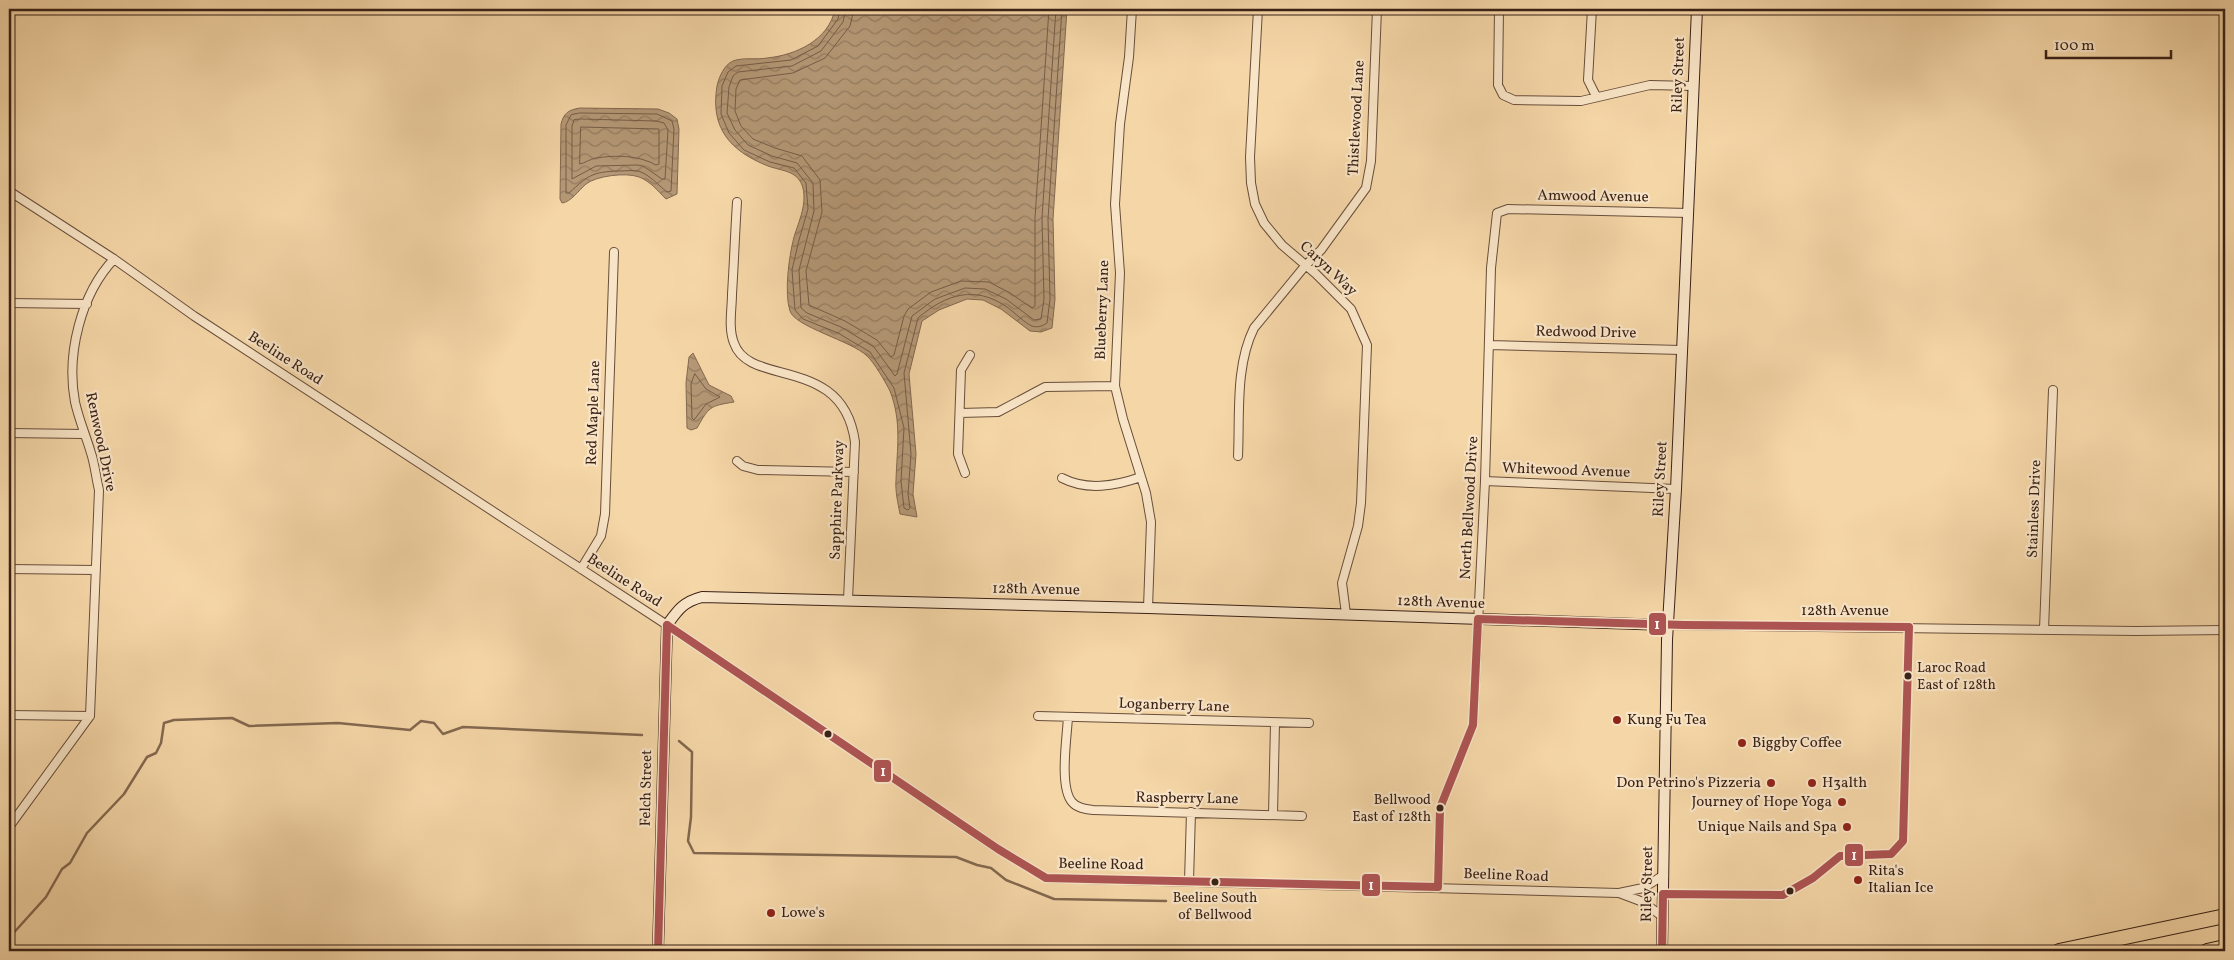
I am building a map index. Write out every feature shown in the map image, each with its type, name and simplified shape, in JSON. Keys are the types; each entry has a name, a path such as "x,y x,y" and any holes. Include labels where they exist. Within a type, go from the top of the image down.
{"highway":[{"path":"2059,951 2225,916"},
{"path":"2207,951 2225,947"}],"street":[{"name":"Blueberry Lane","path":"1132,9 1129,57 1120,124 1115,204 1120,273 1115,386 1122,419 1146,493 1151,522 1148,608"},
{"name":"Caryn Way","path":"1258,9 1250,157 1254,204 1264,223 1282,244 1351,309 1367,345 1361,503 1358,526 1342,583 1346,614"},
{"name":"Thistlewood Lane","path":"1238,456 1242,368 1248,340 1254,328 1305,266 1321,250 1366,188 1371,161 1377,9"},
{"path":"1499,9 1498,85 1502,95 1514,100 1581,100 1650,85 1693,86"},
{"path":"1592,9 1588,80 1596,96"},
{"name":"Riley Street","path":"1662,951 1667,625 1676,489 1697,9"},
{"name":"Beeline Road","path":"9,191 114,259 202,321 667,625 998,849 1046,878 1619,893 1643,888 1664,875"},
{"name":"Sapphire Parkway","path":"736,202 731,318 733,342 742,357 749,362 814,383 827,390 846,412 854,431 848,600"},
{"name":"Amwood Avenue","path":"1497,213 1508,209 1689,213"},
{"name":"North Bellwood Drive","path":"1438,888 1440,808 1473,724 1485,481 1491,268 1497,213"},
{"name":"Red Maple Lane","path":"581,569 601,536 605,514 614,252"},
{"name":"Renwood Drive","path":"9,827 90,716 99,490 92,454 84,434 75,401 74,373 77,333 87,304 103,271 114,259"},
{"path":"9,303 87,304"},
{"name":"Redwood Drive","path":"1490,345 1681,350"},
{"path":"965,473 958,454 961,370 970,355"},
{"path":"960,414 998,412 1045,387 1115,386"},
{"name":"Stainless Drive","path":"2044,630 2052,390"},
{"path":"9,433 84,434"},
{"path":"737,461 743,466 758,470 854,472"},
{"path":"1062,478 1081,485 1117,485 1141,477"},
{"name":"Whitewood Avenue","path":"1485,481 1676,489"},
{"path":"9,569 96,570"},
{"name":"128th Avenue","path":"667,625 680,607 690,600 702,597 1148,608 1667,625 2044,630 2225,630"},
{"name":"Felch Street","path":"658,951 667,625"},
{"path":"9,715 90,716"},
{"name":"Loganberry Lane","path":"1038,716 1309,723"},
{"name":"Raspberry Lane","path":"1068,717 1065,781 1068,797 1079,808 1302,816"},
{"path":"1273,815 1275,723"},
{"path":"1189,881 1191,812"},
{"name":"Beeline Road","path":"1619,893 1643,902 1663,917"}],"water":[{"path":"835,9 1067,9 1053,219 1055,299 1052,328 1041,332 1030,331 1001,309 983,300 967,299 939,310 922,321 909,374 916,454 913,494 917,517 900,514 896,488 898,435 896,413 890,391 880,373 870,359 860,350 802,323 790,311 787,295 788,274 792,245 803,205 804,191 802,185 796,176 755,160 733,145 720,126 717,114 717,86 727,65 737,60 763,59 778,56 810,44 826,29 832,20"},
{"path":"580,108 658,109 669,113 677,119 679,129 677,194 666,199 647,181 639,177 619,175 591,181 562,203 560,199 561,124 567,113"},
{"path":"693,353 709,385 731,396 734,402 714,406 707,412 697,428 691,430 687,428 686,383 689,357"}],"waterway":[{"path":"9,938 46,897 62,869 70,863 87,833 124,794 147,757 156,753 161,743 164,723 174,720 232,718 249,726 338,723 410,730 421,721 434,723 443,734 463,727 642,735"},
{"path":"679,741 692,752 691,817 688,841 694,853 956,857 991,868 1006,880 1054,899 1166,901"}],"transit line":[{"name":"1","path":"667,625 998,849 1046,878 1438,887 1440,808 1473,725 1478,619 1684,625 1909,627 1903,841 1891,854 1840,856 1813,878 1783,895 1663,894 1662,951"},
{"name":"1","path":"658,951 667,625"}],"place":[{"name":"Laroc Road East of 128th","path":"1908,676"},
{"name":"Kung Fu Tea","path":"1617,720"},
{"name":"Biggby Coffee","path":"1742,743"},
{"name":"Don Petrino's Pizzeria","path":"1771,783"},
{"name":"H3alth","path":"1812,783"},
{"name":"Journey of Hope Yoga","path":"1842,802"},
{"name":"Bellwood East of 128th","path":"1440,808"},
{"name":"Unique Nails and Spa","path":"1847,827"},
{"name":"Rita's Italian Ice","path":"1858,880"},
{"name":"Beeline South of Bellwood","path":"1215,882"},
{"name":"Lowe's","path":"771,913"}]}
